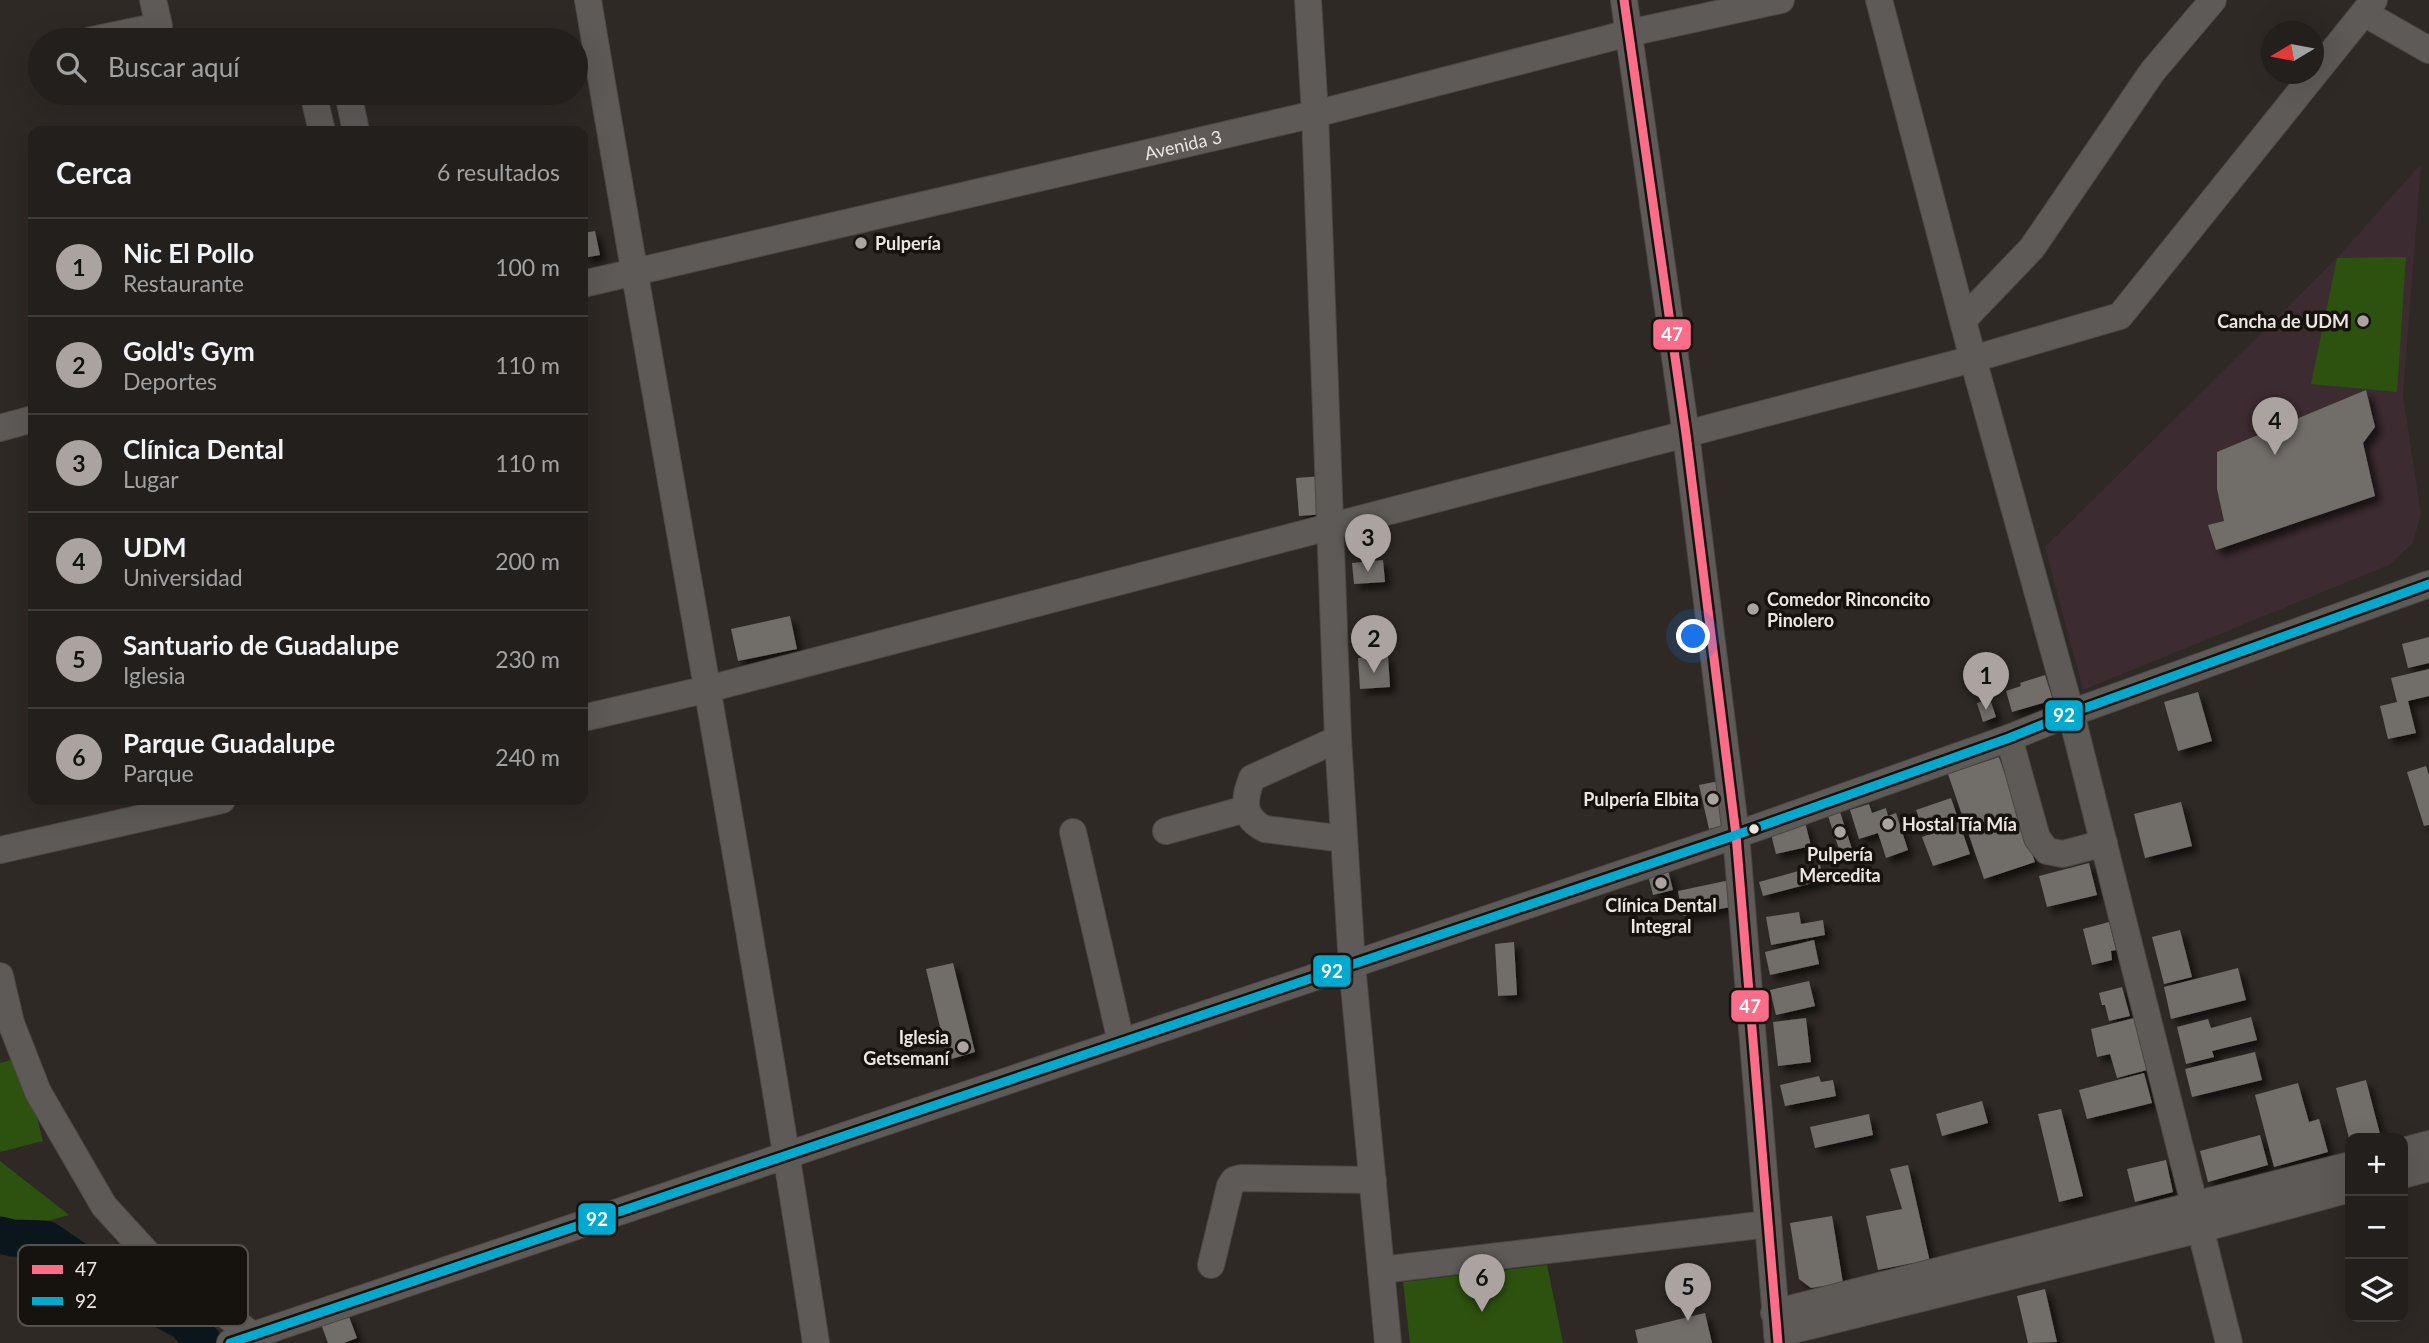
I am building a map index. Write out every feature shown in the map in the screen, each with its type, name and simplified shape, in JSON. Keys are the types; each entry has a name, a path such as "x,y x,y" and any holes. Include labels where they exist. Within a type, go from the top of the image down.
{"street":[{"path":"149,28 159,26 153,0"},
{"path":"588,0 633,271 709,689 816,1343"},
{"path":"1308,0 1315,114 1338,739 1352,965 1388,1343"},
{"path":"1624,0 1686,434 1736,835 1776,1330 2198,1217 2345,1166"},
{"name":"Avenida 3","path":"588,283 1315,114 1629,33 1781,0"},
{"path":"1879,0 1973,359 2071,713 2229,1343"},
{"path":"1963,320 2032,248 2152,72 2213,0"},
{"path":"588,717 709,689 1973,359 2120,316 2369,7 2429,50"},
{"path":"350,105 355,126"},
{"path":"316,106 322,126"},
{"path":"0,428 28,420"},
{"path":"223,1326 238,1340 787,1156 1736,835 2429,584"},
{"path":"2009,738 2037,838 2047,851 2063,854 2104,843"},
{"path":"1338,739 1252,778 1246,792 1246,809 1254,824 1265,830 1344,839"},
{"path":"0,850 200,805"},
{"path":"1166,831 1246,809"},
{"path":"1073,832 1121,1042"},
{"path":"0,976 11,1023 38,1092 104,1206 140,1245"},
{"path":"2408,1149 2429,1143"},
{"path":"2408,1174 2429,1168"},
{"path":"1211,1265 1230,1186 1234,1180 1373,1180"},
{"path":"2198,1217 2345,1190"},
{"path":"1381,1270 1768,1224"}],"shaded area":[{"path":"2421,164 2403,395 2421,514 2413,543 2389,565 2083,690 2045,547 2337,258"}],"green space":[{"name":"Cancha de UDM","path":"2406,257 2397,392 2311,384 2337,258"},
{"path":"21,1057 43,1141 0,1152 0,1063"},
{"path":"0,1161 69,1215 13,1231 0,1221"},
{"path":"1547,1265 1563,1343 1410,1343 1403,1282"}],"building":[{"path":"595,231 600,255 588,257 588,232"},
{"path":"2366,390 2375,427 2363,443 2375,496 2216,550 2208,525 2224,521 2217,489 2217,452"},
{"path":"1323,476 1326,514 1299,516 1296,478"},
{"path":"1383,560 1385,582 1354,584 1352,563"},
{"path":"790,616 797,649 738,661 731,629"},
{"path":"2429,637 2429,663 2408,668 2402,644"},
{"path":"1388,656 1390,687 1360,689 1358,658"},
{"path":"2429,669 2429,696 2408,701 2416,733 2388,739 2380,706 2397,702 2391,678"},
{"path":"2045,675 2053,700 2012,712 2006,691"},
{"path":"2198,692 2212,741 2178,751 2164,702"},
{"path":"1990,699 1996,717 1983,722 1977,703"},
{"path":"1999,757 2035,862 1984,879 1948,774"},
{"path":"2426,766 2429,775 2429,825 2424,826 2407,772"},
{"name":"Pulpería Elbita","path":"1719,781 1722,826 1709,829 1699,785"},
{"path":"1951,798 1970,854 1933,866 1922,837 1944,829 1939,815 1920,821 1916,810"},
{"path":"2181,802 2192,846 2145,858 2134,814"},
{"name":"Hostal Tía Mía","path":"1869,804 1872,813 1886,808 1888,816 1896,813 1908,850 1886,858 1878,833 1859,839 1850,810"},
{"name":"Pulpería Mercedita","path":"1840,812 1852,849 1840,852 1828,816"},
{"path":"1805,822 1811,846 1776,854 1770,830"},
{"path":"2089,863 2097,895 2047,907 2039,876"},
{"path":"1820,865 1824,880 1763,896 1759,882"},
{"name":"Clínica Dental Integral","path":"1668,870 1673,890 1653,895 1648,875"},
{"path":"1730,880 1736,906 1683,916 1678,891"},
{"path":"1799,912 1801,924 1823,920 1825,935 1771,945 1766,917"},
{"path":"2109,922 2116,950 2111,951 2112,960 2092,965 2083,929"},
{"path":"2180,930 2192,977 2164,984 2152,937"},
{"path":"1814,940 1819,964 1770,975 1765,952"},
{"path":"1514,942 1517,995 1498,996 1495,944"},
{"path":"953,963 975,1052 948,1060 926,969"},
{"path":"2238,968 2246,1000 2171,1019 2164,987"},
{"path":"1809,981 1815,1006 1776,1015 1770,990"},
{"path":"2122,987 2130,1016 2109,1021 2099,993"},
{"path":"2251,1017 2257,1040 2212,1051 2214,1057 2186,1064 2177,1027 2208,1019 2211,1028"},
{"path":"1806,1018 1811,1062 1778,1066 1773,1022"},
{"path":"2134,1018 2147,1070 2117,1078 2110,1054 2097,1057 2091,1029"},
{"path":"2255,1052 2262,1080 2192,1097 2185,1069"},
{"path":"2144,1073 2152,1103 2087,1119 2079,1090"},
{"path":"1819,1076 1821,1082 1833,1080 1836,1096 1785,1106 1780,1085"},
{"path":"2366,1080 2380,1133 2348,1133 2336,1088"},
{"path":"2298,1083 2309,1122 2319,1119 2328,1152 2274,1167 2255,1095"},
{"path":"1982,1101 1988,1123 1942,1136 1936,1114"},
{"path":"2061,1109 2083,1196 2059,1202 2038,1114"},
{"path":"1869,1114 1873,1135 1815,1148 1810,1127"},
{"path":"2260,1135 2268,1165 2208,1182 2200,1151"},
{"path":"2166,1160 2173,1192 2135,1202 2127,1169"},
{"path":"1908,1165 1930,1262 1878,1270 1866,1216 1902,1209 1890,1169"},
{"path":"1832,1216 1843,1283 1811,1288 1799,1279 1790,1223"},
{"path":"2045,1289 2057,1342 2028,1343 2017,1296"},
{"path":"1705,1313 1712,1343 1638,1343 1635,1330"},
{"path":"348,1314 357,1338 344,1343 328,1343 321,1324"}],"waterway":[{"path":"0,1235 46,1239 55,1245"},
{"path":"189,1326 204,1343"}],"transit line":[{"name":"47","path":"1624,0 1686,434 1736,835 1778,1343"},
{"name":"92","path":"230,1343 1736,835 2429,584"}],"place":[{"name":"Pulpería","path":"861,243"},
{"name":"Cancha de UDM","path":"2363,321"},
{"name":"UDM","path":"2275,455"},
{"name":"Clínica Dental","path":"1368,572"},
{"name":"Comedor Rinconcito Pinolero","path":"1753,609"},
{"name":"Gold's Gym","path":"1374,673"},
{"name":"Nic El Pollo","path":"1986,710"},
{"name":"Pulpería Elbita","path":"1713,799"},
{"name":"Hostal Tía Mía","path":"1888,824"},
{"name":"Pulpería Mercedita","path":"1840,832"},
{"name":"Clínica Dental Integral","path":"1661,883"},
{"name":"Iglesia Getsemaní","path":"963,1047"},
{"name":"Parque Guadalupe","path":"1482,1312"},
{"name":"Santuario de Guadalupe","path":"1688,1321"}]}
